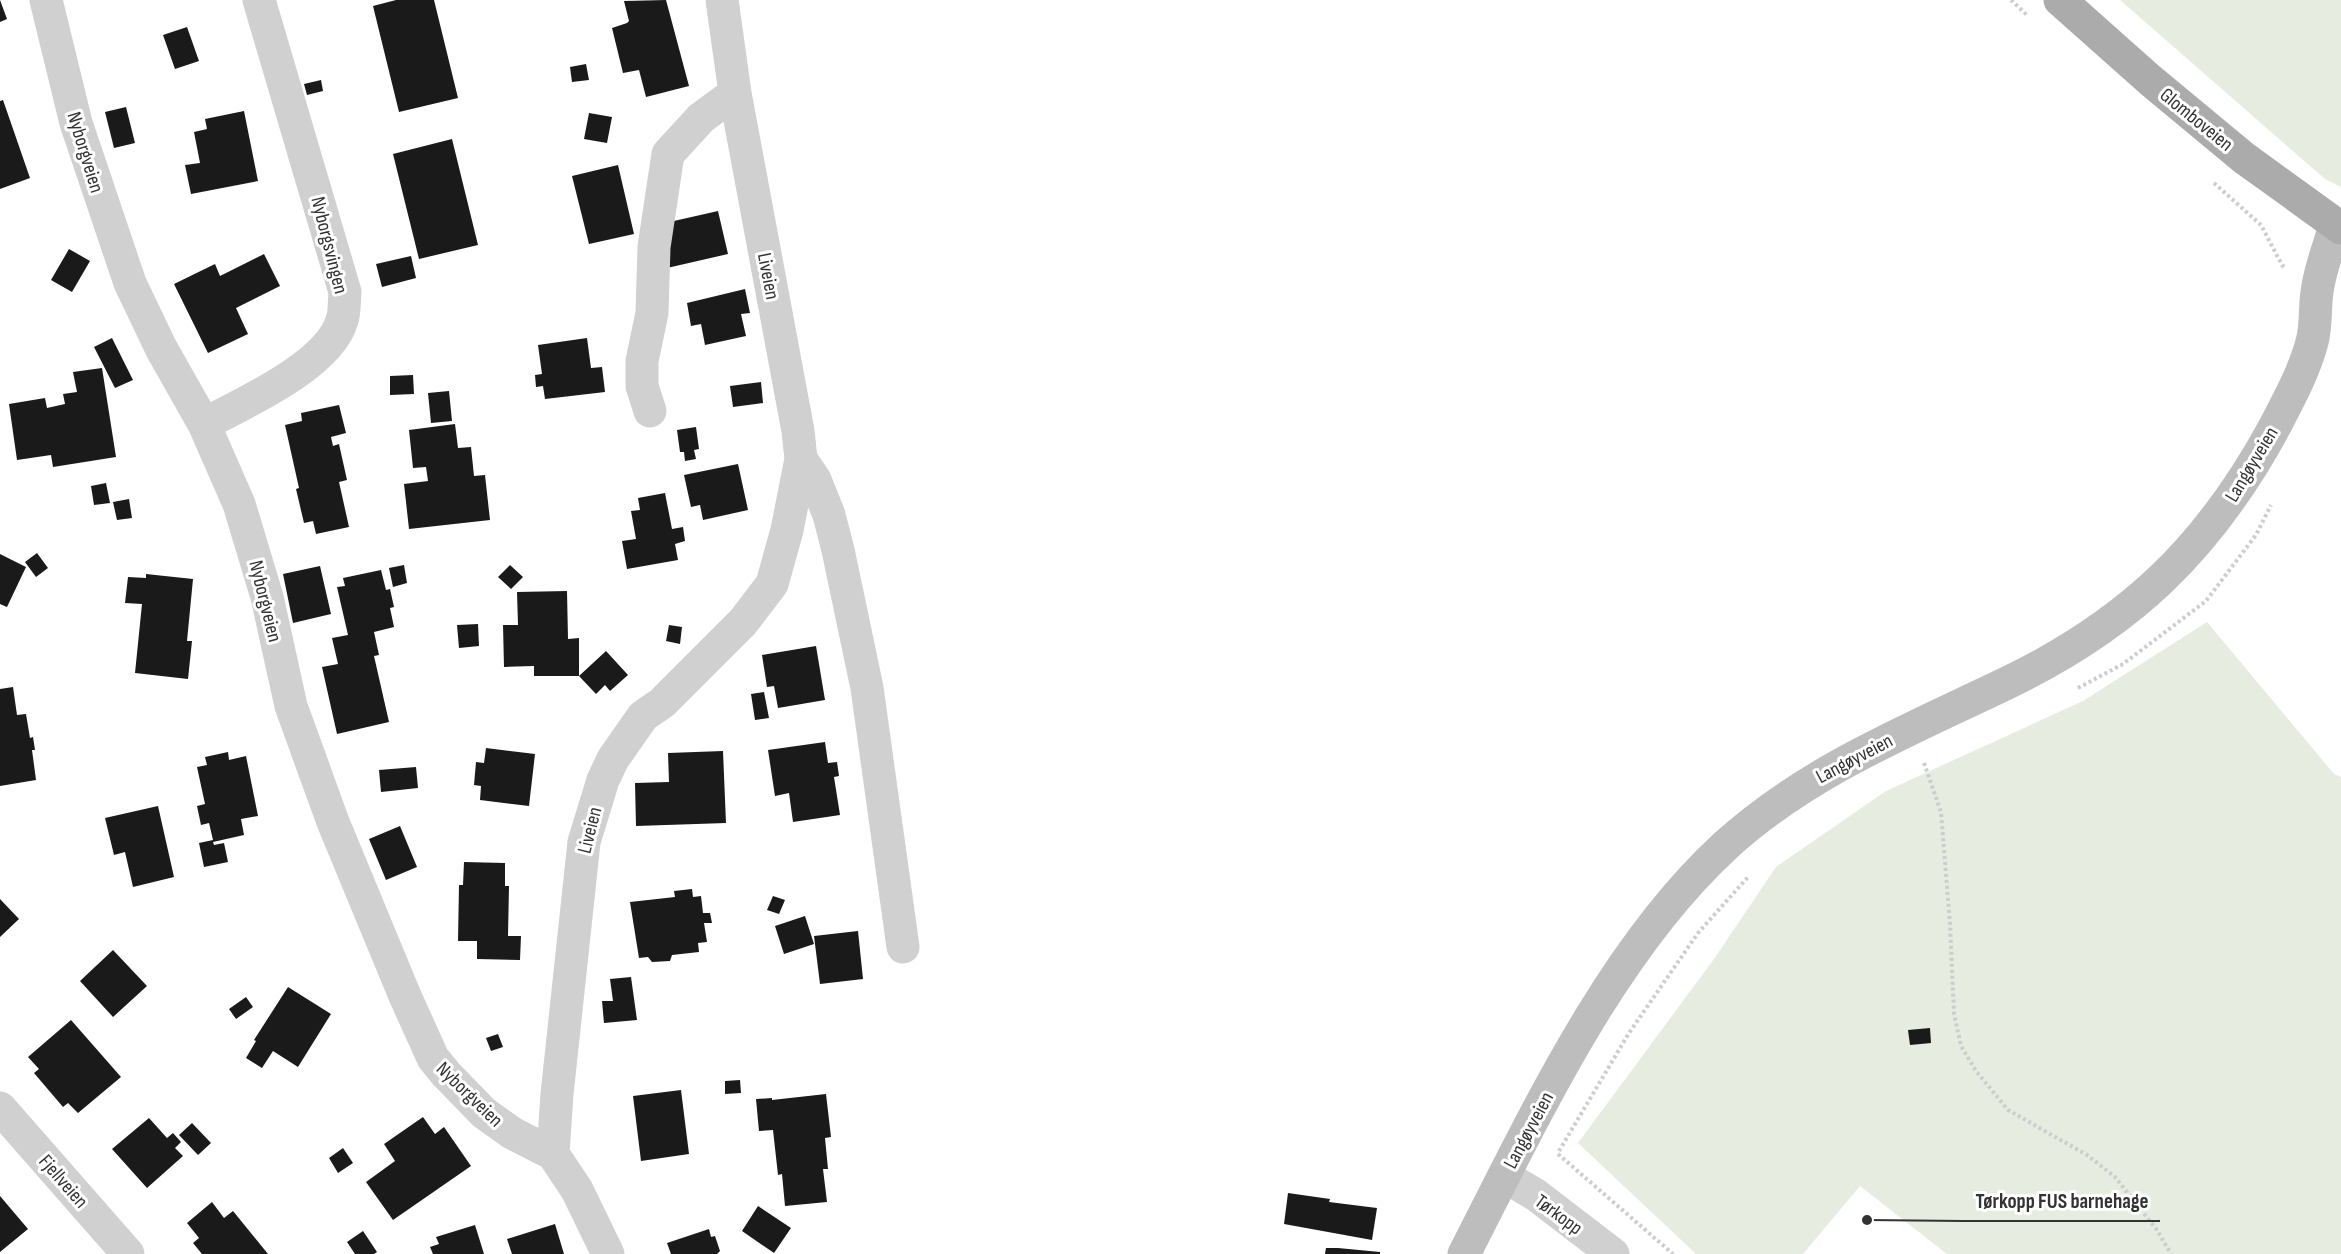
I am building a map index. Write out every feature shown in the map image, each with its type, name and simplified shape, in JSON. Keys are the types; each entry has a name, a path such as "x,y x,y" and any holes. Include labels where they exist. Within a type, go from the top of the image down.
{"main road":[{"name":"Glomboveien","path":"2060,0 2150,80 2227,144 2338,227"},
{"name":"Langøyveien","path":"1464,1254 1569,1052 1629,960 1682,890 1724,847 1766,812 1804,786 1888,739 2008,683 2078,644 2133,606 2174,569 2218,518 2254,463 2296,386 2313,340 2318,286 2338,227"},
{"name":"Langøyveien","path":"2313,340 2341,313"}],"street":[{"name":"Nyborgveien","path":"46,0 76,123 130,283 161,348 204,424 239,504 267,597 291,706 333,822 405,996 433,1058 484,1113 512,1133 553,1154"},
{"name":"Nyborgsvingen","path":"204,424 274,388 304,367 327,346 342,321 345,292 259,0"},
{"name":"Liveien","path":"553,1154 579,873 584,842 603,780 613,759 643,716 662,703 744,622 772,584 787,530 801,459 798,431 735,93 722,0"},
{"path":"650,411 642,386 642,361 652,314 654,247 668,154 702,118 735,93"},
{"name":"Liveien","path":"801,459 815,480 829,515 867,688 903,947"},
{"name":"Fjellveien","path":"0,1108 128,1254"},
{"path":"553,1154 577,1190 608,1254"},
{"name":"Tørkopp","path":"1504,1176 1536,1196 1613,1254"}],"path":[{"path":"2072,691 2123,664 2206,601 2256,535 2276,496"},
{"path":"1914,768 1930,759"},
{"path":"1924,762 1941,812 1954,1014 1961,1046 1976,1071 2008,1110 2087,1155 2115,1177 2157,1230 2171,1254"},
{"path":"1553,1162 1629,1033 1692,942 1754,870"},
{"path":"1558,1154 1673,1254"}],"shaded area":[{"path":"2120,0 2341,0 2341,187 2325,179"},
{"path":"2207,622 2334,774 2341,777 2341,1254 1947,1254 1860,1186 1803,1254 1696,1254 1578,1143 1714,959 1776,867 1886,791 2083,701"}],"building":[{"path":"0,0 7,19 0,22"},
{"path":"396,0 434,0 458,98 399,112 373,6"},
{"path":"666,0 689,86 646,97 639,70 623,73 612,28 629,21 624,1"},
{"path":"187,27 199,61 175,69 163,35"},
{"path":"586,64 589,80 572,82 570,67"},
{"path":"321,80 323,91 307,95 304,84"},
{"path":"3,100 30,178 0,189 0,101"},
{"path":"126,107 135,143 114,148 105,112"},
{"path":"244,111 258,181 191,194 185,165 200,163 194,132 207,129 205,119"},
{"path":"589,113 612,117 607,143 584,139"},
{"path":"452,139 478,245 419,259 393,154"},
{"path":"618,165 634,234 589,244 572,176"},
{"path":"718,211 728,254 667,268 665,223"},
{"path":"69,249 90,261 72,292 51,280"},
{"path":"264,254 280,286 236,308 248,334 208,353 174,284 215,264 220,276"},
{"path":"411,256 416,278 382,287 376,264"},
{"path":"745,289 750,313 741,314 746,336 705,345 701,324 691,326 687,303"},
{"path":"112,338 133,380 115,388 94,347"},
{"path":"587,338 591,368 602,367 605,392 545,399 543,386 536,387 535,375 542,374 538,345"},
{"path":"102,368 116,457 53,467 51,455 17,460 9,404 45,398 47,408 65,404 63,394 77,392 73,372"},
{"path":"413,375 414,394 390,395 390,376"},
{"path":"761,382 763,403 733,407 730,386"},
{"path":"449,391 452,421 431,423 428,393"},
{"path":"339,405 346,433 331,437 333,446 339,444 347,480 339,482 349,527 316,534 313,521 304,523 285,425 302,421 301,413"},
{"path":"455,424 458,448 471,447 474,476 485,475 490,520 409,529 404,484 428,481 426,467 413,468 409,430"},
{"path":"696,427 699,449 694,450 696,459 685,461 684,452 680,452 677,430"},
{"path":"738,464 748,510 703,520 700,505 691,507 684,475"},
{"path":"106,483 110,503 94,505 91,486"},
{"path":"665,493 672,529 683,527 685,541 675,544 678,560 627,569 622,541 636,539 631,511 640,510 638,498"},
{"path":"129,499 132,518 117,520 113,502"},
{"path":"37,553 48,568 36,577 25,562"},
{"path":"0,554 26,567 7,607 0,604"},
{"path":"404,565 407,583 393,587 389,568"},
{"path":"510,565 523,577 511,589 498,577"},
{"path":"320,566 331,614 293,623 283,574"},
{"path":"381,570 386,590 390,589 394,607 390,608 394,627 374,632 379,655 374,656 389,722 337,734 322,667 338,664 332,638 348,635 337,587 345,586 343,578"},
{"path":"146,574 193,579 187,641 192,641 188,679 135,673 142,604 125,603 128,577 146,578"},
{"path":"567,591 568,639 579,638 579,676 534,676 534,666 504,667 503,625 518,625 517,592"},
{"path":"478,624 479,646 459,648 457,625"},
{"path":"669,625 682,627 680,644 666,641"},
{"path":"816,646 825,700 778,708 774,686 767,687 762,655"},
{"path":"606,651 628,675 610,691 605,685 596,694 579,676"},
{"path":"13,687 17,715 26,714 30,738 33,737 35,750 32,750 36,780 0,786 0,689"},
{"path":"764,692 769,718 755,720 751,694"},
{"path":"825,742 828,763 837,762 839,776 834,777 840,815 793,822 789,793 775,796 768,750"},
{"path":"486,748 535,754 529,806 480,800 481,786 474,785 476,762 484,763"},
{"path":"723,751 726,823 636,826 635,783 669,782 668,753"},
{"path":"228,752 229,760 246,756 258,816 241,819 244,835 213,842 214,845 224,843 228,862 204,867 199,843 213,840 209,823 201,825 197,806 205,804 197,767 207,765 205,757"},
{"path":"416,767 418,788 381,792 379,770"},
{"path":"158,806 174,877 133,887 125,852 114,855 105,818"},
{"path":"400,826 417,867 386,880 369,839"},
{"path":"464,862 505,863 505,886 509,886 508,936 521,936 520,960 477,959 477,941 458,941 459,885 463,885"},
{"path":"692,889 693,897 701,896 703,913 710,913 712,923 704,923 707,942 698,943 699,952 672,955 670,961 652,962 648,957 639,958 630,902 675,897 674,891"},
{"path":"773,896 785,900 779,914 767,910"},
{"path":"0,899 19,919 0,937"},
{"path":"805,916 814,944 784,954 775,926"},
{"path":"858,931 863,979 820,984 814,936"},
{"path":"113,950 147,986 113,1017 80,981"},
{"path":"631,977 637,1020 604,1023 602,1001 613,1001 610,979"},
{"path":"288,987 331,1014 298,1067 273,1051 262,1068 246,1058 256,1041 254,1040"},
{"path":"246,997 253,1007 236,1019 229,1009"},
{"path":"71,1020 121,1077 78,1113 68,1103 63,1107 34,1073 39,1069 28,1057"},
{"path":"1930,1028 1931,1043 1910,1045 1908,1030"},
{"path":"498,1034 503,1047 491,1051 486,1038"},
{"path":"740,1080 741,1093 725,1094 725,1081"},
{"path":"681,1090 689,1154 641,1161 633,1096"},
{"path":"826,1094 831,1137 825,1138 828,1169 823,1169 827,1202 785,1206 782,1174 778,1175 773,1130 759,1131 756,1099 772,1098 772,1100"},
{"path":"423,1117 435,1134 444,1127 471,1166 393,1220 366,1182 395,1161 384,1144"},
{"path":"149,1118 167,1138 173,1133 181,1142 175,1148 183,1156 147,1188 112,1149"},
{"path":"192,1123 211,1143 198,1155 179,1135"},
{"path":"343,1148 353,1163 338,1173 329,1158"},
{"path":"1288,1193 1330,1199 1329,1202 1377,1208 1372,1240 1284,1224"},
{"path":"0,1196 28,1229 0,1252"},
{"path":"212,1202 224,1218 233,1211 268,1254 202,1254 193,1243 199,1238 187,1223"},
{"path":"758,1206 791,1228 774,1253 742,1231"},
{"path":"555,1224 564,1254 512,1254 507,1239"},
{"path":"475,1225 484,1254 433,1254 430,1247 439,1244 436,1237"},
{"path":"709,1229 711,1237 715,1236 720,1251 717,1254 671,1254 667,1243"},
{"path":"363,1231 377,1252 374,1254 355,1254 347,1242"},
{"path":"1326,1248 1380,1252 1380,1254 1325,1254"}],"place":[{"name":"Tørkopp FUS barnehage","path":"1867,1220"}]}
